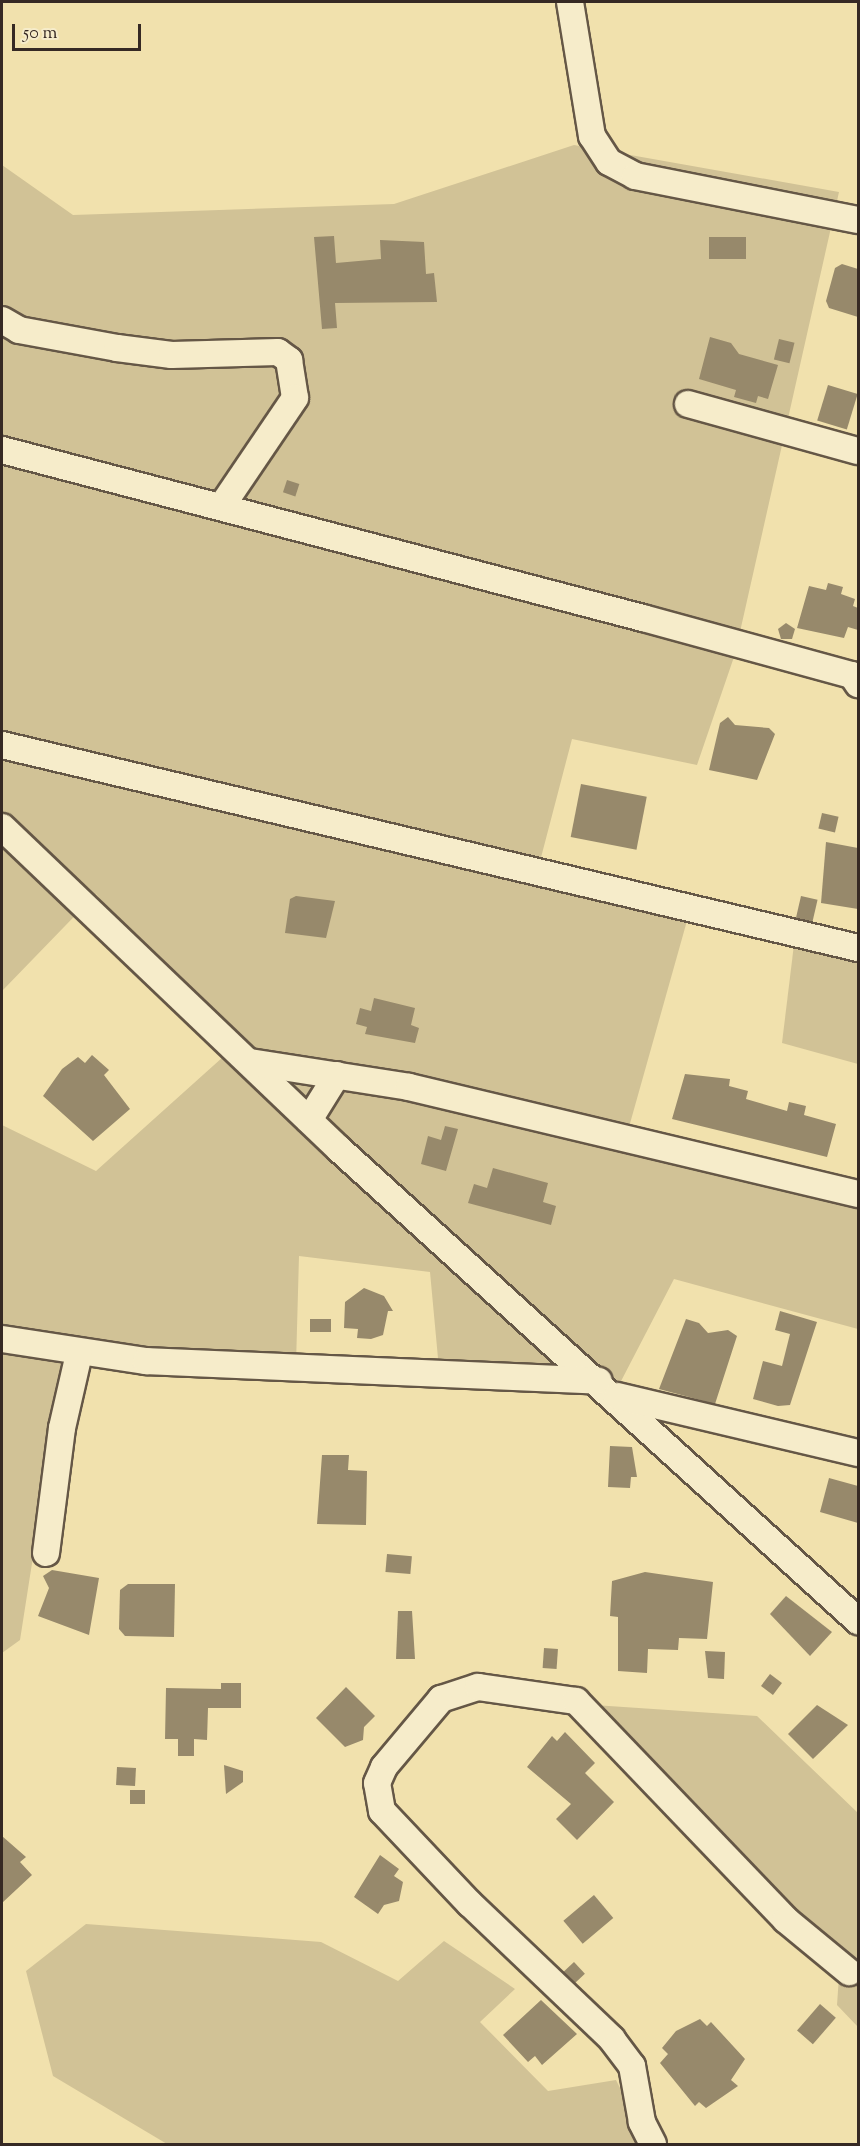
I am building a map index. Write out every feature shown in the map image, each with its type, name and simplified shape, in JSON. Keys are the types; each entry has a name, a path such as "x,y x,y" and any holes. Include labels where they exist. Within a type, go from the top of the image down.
{"street":[{"path":"570,2 592,136 609,162 635,176 858,220"},
{"path":"2,320 19,330 117,348 172,355 278,352 290,360 295,398 222,506"},
{"path":"688,404 858,451"},
{"path":"2,450 222,506 856,677"},
{"path":"2,745 858,948"},
{"path":"2,827 309,1120 858,1621"},
{"path":"250,1062 419,1089 858,1194"},
{"path":"309,1120 337,1075"},
{"path":"2,1339 79,1354 606,1389 858,1453"},
{"path":"46,1553 62,1428 79,1354"},
{"path":"653,2145 642,2122 632,2066 612,2039 470,1904 382,1811 377,1783 384,1767 441,1699 478,1688 576,1701 786,1920 855,1975"}],"shaded area":[{"path":"574,145 839,192 735,654 697,765 572,739 538,869 692,903 629,1127 858,1193 858,1329 674,1279 619,1385 439,1369 430,1272 299,1256 296,1365 65,1352 20,1640 2,1653 2,1125 96,1171 233,1048 96,894 2,991 2,165 73,215 394,204"},
{"path":"796,928 858,942 858,1064 782,1043"},
{"path":"594,1705 757,1716 858,1813 858,2027 837,2005 839,1976"},
{"path":"86,1924 321,1942 398,1981 444,1941 515,1989 480,2022 548,2091 616,2080 648,2144 167,2144 53,2076 26,1971"}],"building":[{"path":"334,236 336,263 381,259 380,240 424,242 426,274 434,273 437,302 335,303 337,328 322,329 314,237"},
{"path":"709,237 746,237 746,259 709,259"},
{"path":"842,264 858,269 858,317 829,308 826,301 835,268"},
{"path":"710,337 731,343 739,354 778,365 768,399 758,396 756,403 734,397 736,390 699,379"},
{"path":"779,339 795,343 789,363 774,359"},
{"path":"828,385 858,394 847,429 817,420"},
{"path":"287,480 299,484 295,496 283,492"},
{"path":"828,583 843,587 841,594 855,599 853,606 858,608 858,630 848,627 844,638 797,628 809,586 826,590"},
{"path":"786,623 795,629 792,639 781,639 778,629"},
{"path":"728,717 735,725 769,728 775,734 757,780 709,770 720,723"},
{"path":"581,784 647,797 636,850 571,837"},
{"path":"822,813 839,817 835,832 818,829"},
{"path":"826,842 858,848 858,909 821,903"},
{"path":"296,896 335,901 326,938 285,933 290,899"},
{"path":"801,896 818,900 812,922 796,918"},
{"path":"374,998 415,1008 411,1025 419,1028 415,1043 365,1034 367,1027 356,1024 360,1008 371,1011"},
{"path":"92,1055 109,1070 104,1075 130,1109 93,1141 43,1096 62,1069 78,1057 85,1063"},
{"path":"685,1074 730,1079 729,1086 748,1091 746,1099 787,1111 789,1102 806,1106 804,1115 836,1124 827,1157 672,1119"},
{"path":"445,1126 458,1129 446,1171 421,1164 428,1136 441,1140"},
{"path":"493,1168 548,1183 543,1202 556,1206 551,1225 468,1203 474,1184 487,1188"},
{"path":"364,1288 384,1296 393,1311 388,1311 383,1335 371,1339 357,1338 358,1329 344,1328 345,1302"},
{"path":"780,1311 817,1322 790,1405 778,1406 753,1399 763,1361 782,1366 790,1334 775,1330"},
{"path":"310,1319 331,1319 331,1332 310,1332"},
{"path":"686,1319 699,1323 708,1333 728,1330 737,1336 715,1404 659,1389"},
{"path":"610,1446 632,1447 637,1477 631,1477 630,1488 608,1487"},
{"path":"322,1455 349,1455 348,1470 367,1471 366,1525 317,1524"},
{"path":"829,1478 858,1486 858,1523 820,1512"},
{"path":"387,1554 412,1556 410,1574 385,1572"},
{"path":"52,1570 99,1578 89,1635 38,1616 49,1588 43,1576"},
{"path":"645,1572 713,1582 707,1639 679,1638 678,1650 648,1649 647,1673 618,1671 618,1617 610,1616 612,1581"},
{"path":"128,1584 175,1584 174,1637 125,1636 119,1629 120,1590"},
{"path":"786,1596 832,1632 810,1656 770,1614"},
{"path":"398,1611 412,1611 415,1659 396,1659"},
{"path":"544,1648 558,1649 557,1669 543,1668"},
{"path":"705,1651 725,1652 724,1679 708,1678"},
{"path":"770,1674 782,1683 773,1695 761,1686"},
{"path":"221,1683 241,1683 241,1708 208,1708 207,1740 194,1739 194,1756 178,1756 178,1739 165,1739 166,1688 221,1689"},
{"path":"346,1687 375,1716 364,1727 363,1740 345,1747 316,1718"},
{"path":"817,1705 848,1725 813,1759 788,1734"},
{"path":"565,1732 595,1763 585,1773 614,1802 577,1840 556,1819 571,1804 527,1767 552,1736 557,1741"},
{"path":"224,1765 243,1771 243,1782 226,1794"},
{"path":"117,1767 136,1768 135,1786 116,1785"},
{"path":"130,1790 145,1790 145,1804 130,1804"},
{"path":"2,1836 26,1857 20,1862 32,1875 2,1903"},
{"path":"380,1855 399,1869 394,1876 403,1882 399,1901 384,1905 378,1914 354,1897"},
{"path":"594,1895 613,1918 583,1944 563,1921"},
{"path":"574,1962 585,1974 574,1984 563,1972"},
{"path":"541,2000 577,2034 542,2065 535,2056 528,2062 503,2035"},
{"path":"820,2004 836,2018 813,2044 797,2030"},
{"path":"700,2019 707,2026 711,2022 745,2059 731,2080 738,2086 706,2108 699,2102 695,2106 660,2063 668,2054 662,2048 676,2031"}]}
